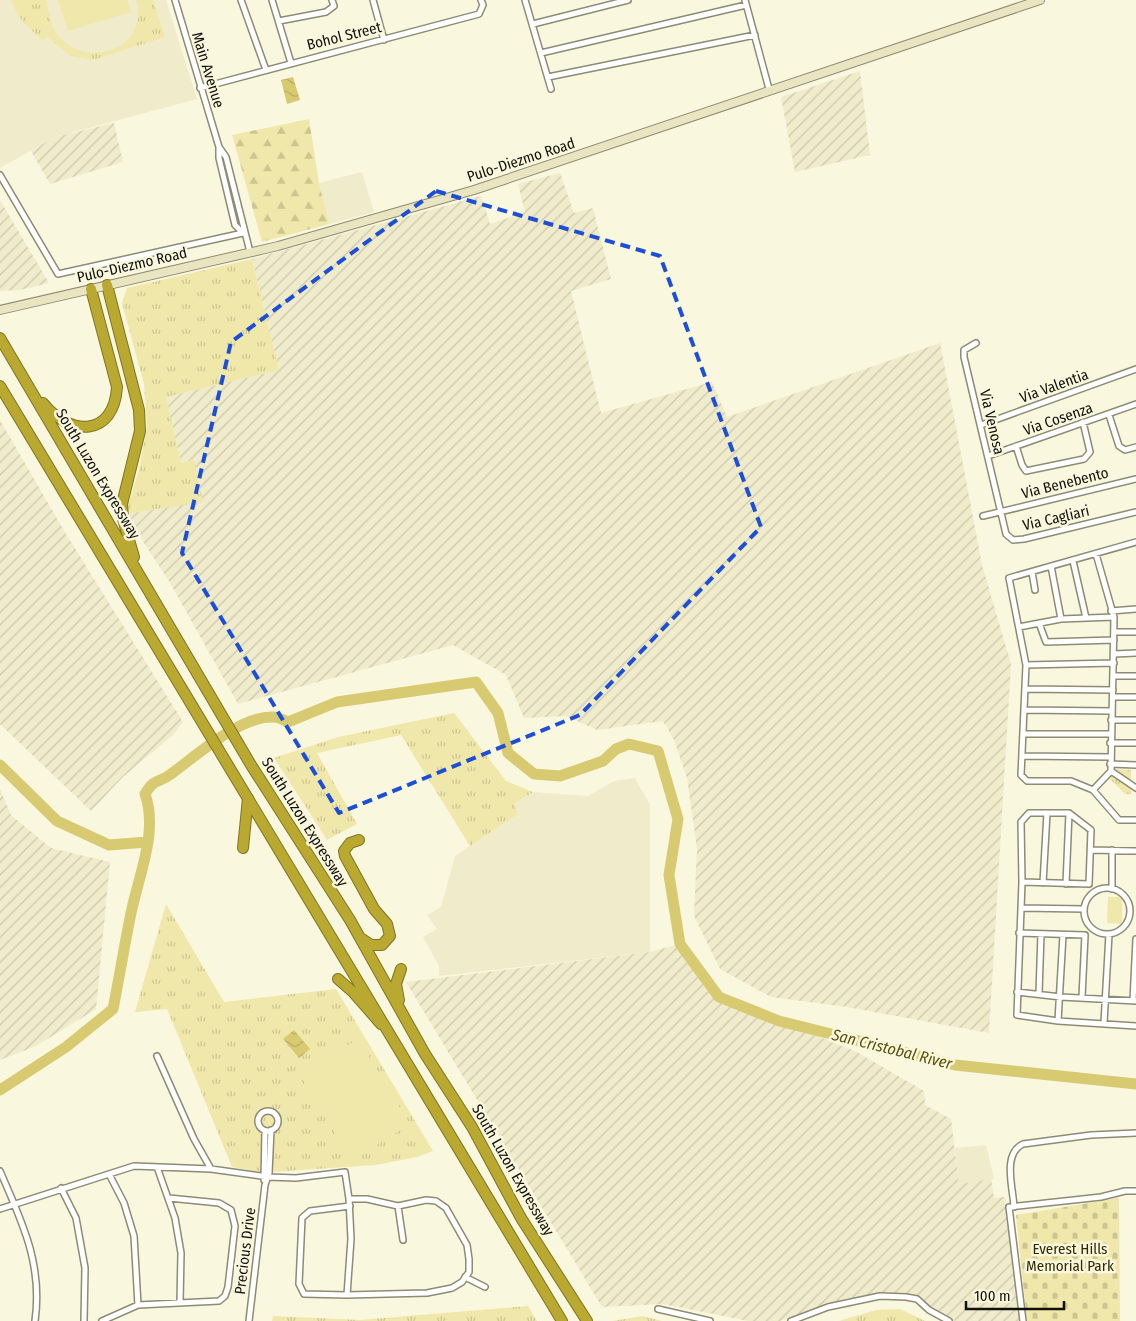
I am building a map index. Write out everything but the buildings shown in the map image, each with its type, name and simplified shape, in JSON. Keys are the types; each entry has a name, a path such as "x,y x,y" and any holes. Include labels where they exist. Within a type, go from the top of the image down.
{"highway":[{"path":"107,285 140,410 140,431 122,504 123,519 139,572"},
{"path":"24,378 48,409 64,422 89,426 101,422 109,416 116,401 117,387 91,289"},
{"name":"South Luzon Expressway","path":"0,338 139,572 251,766 350,920 410,1026 472,1127 522,1218 586,1321"},
{"path":"0,386 202,718 235,777 391,1033 562,1321"},
{"path":"242,848 248,798"},
{"path":"350,920 364,941 371,945 382,945 390,936 387,924 374,909 345,856 344,851 346,847 359,840"},
{"path":"401,969 396,984 410,1026"},
{"path":"338,979 353,992 369,1013 391,1033"}],"main road":[{"name":"Pulo-Diezmo Road","path":"0,310 250,252 474,190 769,89 1040,0"}],"street":[{"name":"Main Avenue","path":"175,0 219,147 226,157 250,252"},
{"path":"241,0 266,70"},
{"path":"272,0 291,63"},
{"path":"279,21 326,12 334,6 332,0"},
{"path":"373,0 384,40"},
{"name":"Bohol Street","path":"200,88 480,14 483,5 481,0"},
{"path":"525,0 552,89"},
{"path":"533,24 628,0"},
{"path":"541,53 746,3 769,89"},
{"path":"548,77 755,35"},
{"name":"Main Avenue","path":"219,147 219,158 235,225 244,233"},
{"path":"0,175 58,274 244,233"},
{"name":"Via Venosa","path":"976,343 964,350 964,357 1000,512"},
{"name":"Via Valentia","path":"981,426 1136,369"},
{"name":"Via Cosenza","path":"988,456 1136,404"},
{"path":"1109,415 1119,446 1125,450 1136,447"},
{"path":"1016,446 1026,471 1084,460 1090,452 1083,422"},
{"name":"Via Benebento","path":"984,516 1136,479"},
{"name":"Via Cagliari","path":"1000,512 1006,534 1013,540 1136,512"},
{"path":"1136,542 1009,578 1026,665 1021,775 1027,781 1071,781 1092,790 1119,820 1136,820"},
{"path":"1096,554 1114,617 1113,697 1110,734 1111,771 1136,788"},
{"path":"1072,561 1086,618"},
{"path":"1051,566 1061,619"},
{"path":"1032,572 1035,590"},
{"path":"1111,611 1136,609"},
{"path":"1019,628 1061,619 1114,617"},
{"path":"1039,623 1046,642 1114,640"},
{"path":"1114,632 1136,632"},
{"path":"1114,654 1136,653"},
{"path":"1026,665 1114,663"},
{"path":"1113,676 1136,676"},
{"path":"1025,689 1113,690"},
{"path":"1113,697 1136,697"},
{"path":"1024,710 1112,711"},
{"path":"1111,720 1136,720"},
{"path":"1023,734 1110,734"},
{"path":"1110,743 1136,743"},
{"path":"1022,756 1110,757"},
{"path":"1110,764 1136,765"},
{"path":"1092,790 1111,771"},
{"path":"1022,882 1089,884 1090,830 1069,813 1029,813 1021,822 1022,882 1017,1015 1058,1021 1136,1026"},
{"path":"1042,883 1046,813"},
{"path":"1066,884 1069,813"},
{"path":"1090,850 1136,851"},
{"path":"1112,850 1112,889"},
{"path":"1112,889 1125,896 1133,912 1124,928 1109,934 1100,933 1091,928 1086,919 1084,909 1090,896 1095,892 1112,889"},
{"path":"1021,908 1084,909"},
{"path":"1019,933 1085,935 1082,997"},
{"path":"1039,993 1041,934"},
{"path":"1104,1024 1109,934"},
{"path":"1058,1021 1063,935"},
{"path":"1017,992 1039,993 1060,997 1135,1001 1136,939"},
{"path":"157,1056 194,1139 211,1169"},
{"name":"Precious Drive","path":"250,1321 265,1185 268,1130"},
{"path":"1014,1207 1010,1159 1016,1147 1023,1144 1091,1135 1136,1133"},
{"path":"0,1210 61,1188 134,1166 211,1169 265,1177 296,1178 345,1172 350,1206 351,1238 347,1295"},
{"path":"157,1167 175,1218 181,1253 180,1303"},
{"path":"0,1171 30,1241 36,1268 37,1302 34,1321"},
{"path":"109,1174 124,1203 134,1236 138,1305"},
{"path":"61,1188 76,1218 85,1268 84,1321"},
{"path":"1023,1321 1009,1207 1101,1197 1124,1191 1136,1191"},
{"path":"102,1321 138,1305 219,1301 225,1296 235,1226 231,1210 220,1203 169,1198"},
{"path":"349,1199 367,1199 398,1206 426,1200 436,1201 446,1208 467,1245 469,1258 468,1272 452,1288 427,1292 347,1295 304,1294 299,1284 302,1218 310,1210 350,1206"},
{"path":"398,1206 403,1240"},
{"path":"465,1277 485,1287"},
{"path":"791,1321 828,1307 880,1296 906,1297 917,1300 929,1310 949,1321"},
{"path":"658,1309 710,1321"}],"highlighted area":[{"path":"436,191 660,256 761,527 580,715 339,813 182,553 231,342"}],"shaded area":[{"path":"0,0 166,0 197,99 55,137 0,168"},
{"path":"860,71 870,155 795,172 781,97"},
{"path":"114,123 123,162 50,184 31,151 55,137"},
{"path":"362,172 374,212 329,224 319,183"},
{"path":"560,173 574,213 593,208 611,279 571,291 601,413 712,382 727,417 940,343 982,565 1011,664 989,1033 847,1007 771,997 720,969 694,916 697,849 687,778 674,740 663,721 597,730 566,716 524,718 506,675 453,645 238,704 169,581 125,514 202,501 193,460 181,463 166,397 279,370 252,259 481,196 490,224 525,212 518,184"},
{"path":"0,200 49,283 20,290 0,291"},
{"path":"0,420 63,529 183,722 173,735 124,776 91,811 0,724"},
{"path":"635,778 650,805 650,952 439,976 439,966 423,937 437,929 427,915 441,907 455,856 518,814 514,804 533,792 588,796 614,781"},
{"path":"0,789 11,815 51,848 110,862 96,1009 36,1046 0,1060"},
{"path":"680,944 719,997 855,1051 924,1091 925,1105 951,1119 959,1184 991,1179 994,1198 1005,1197 1019,1321 955,1321 924,1304 922,1299 910,1294 886,1294 846,1301 780,1321 748,1321 663,1304 602,1307 406,982 650,952"},
{"path":"986,1145 994,1179 959,1184 955,1148"}],"green space":[{"path":"11,0 46,0 51,22 56,33 68,45 82,51 98,53 112,50 125,42 134,31 138,17 136,0 153,0 165,37 93,60 71,56 47,37 43,40 24,23"},
{"path":"58,0 127,0 131,12 68,31"},
{"path":"309,119 319,183 329,224 262,242 232,135"},
{"path":"252,259 279,370 166,397 181,463 194,460 203,502 125,514 139,470 147,426 144,384 122,303 127,288"},
{"path":"454,713 506,781 533,792 514,804 518,814 470,846 401,735 317,753 357,824 327,840 274,758 338,737"},
{"path":"1108,769 1131,770 1131,794 1125,794 1108,777"},
{"path":"1108,897 1122,897 1122,924 1107,923"},
{"path":"166,904 224,1002 336,989 433,1151 417,1157 376,1165 271,1172 274,1133 262,1133 261,1172 232,1167 167,1009 135,1012"},
{"path":"358,1039 410,1124 352,1160 300,1075"},
{"name":"Everest Hills Memorial Park","path":"1119,1198 1120,1321 1027,1321 1016,1215"},
{"path":"528,1306 537,1321 272,1321 273,1316 360,1320"},
{"path":"900,1309 925,1321 839,1321 876,1310"},
{"path":"643,1316 662,1321 612,1321"}],"water":[{"path":"293,77 300,100 287,104 281,80"},
{"path":"294,1030 310,1049 299,1058 283,1039"}],"waterway":[{"name":"San Cristobal River","path":"0,1090 66,1047 113,1009 133,903 148,840 150,824 145,794 151,785 167,777 234,729 261,718 276,717 288,722 337,702 476,682 498,713 508,753 534,774 560,776 603,761 616,749 629,744 658,751 678,819 669,875 680,944 719,997 779,1021 955,1065 1136,1084"},
{"path":"0,765 57,821 109,845 147,842"}]}
